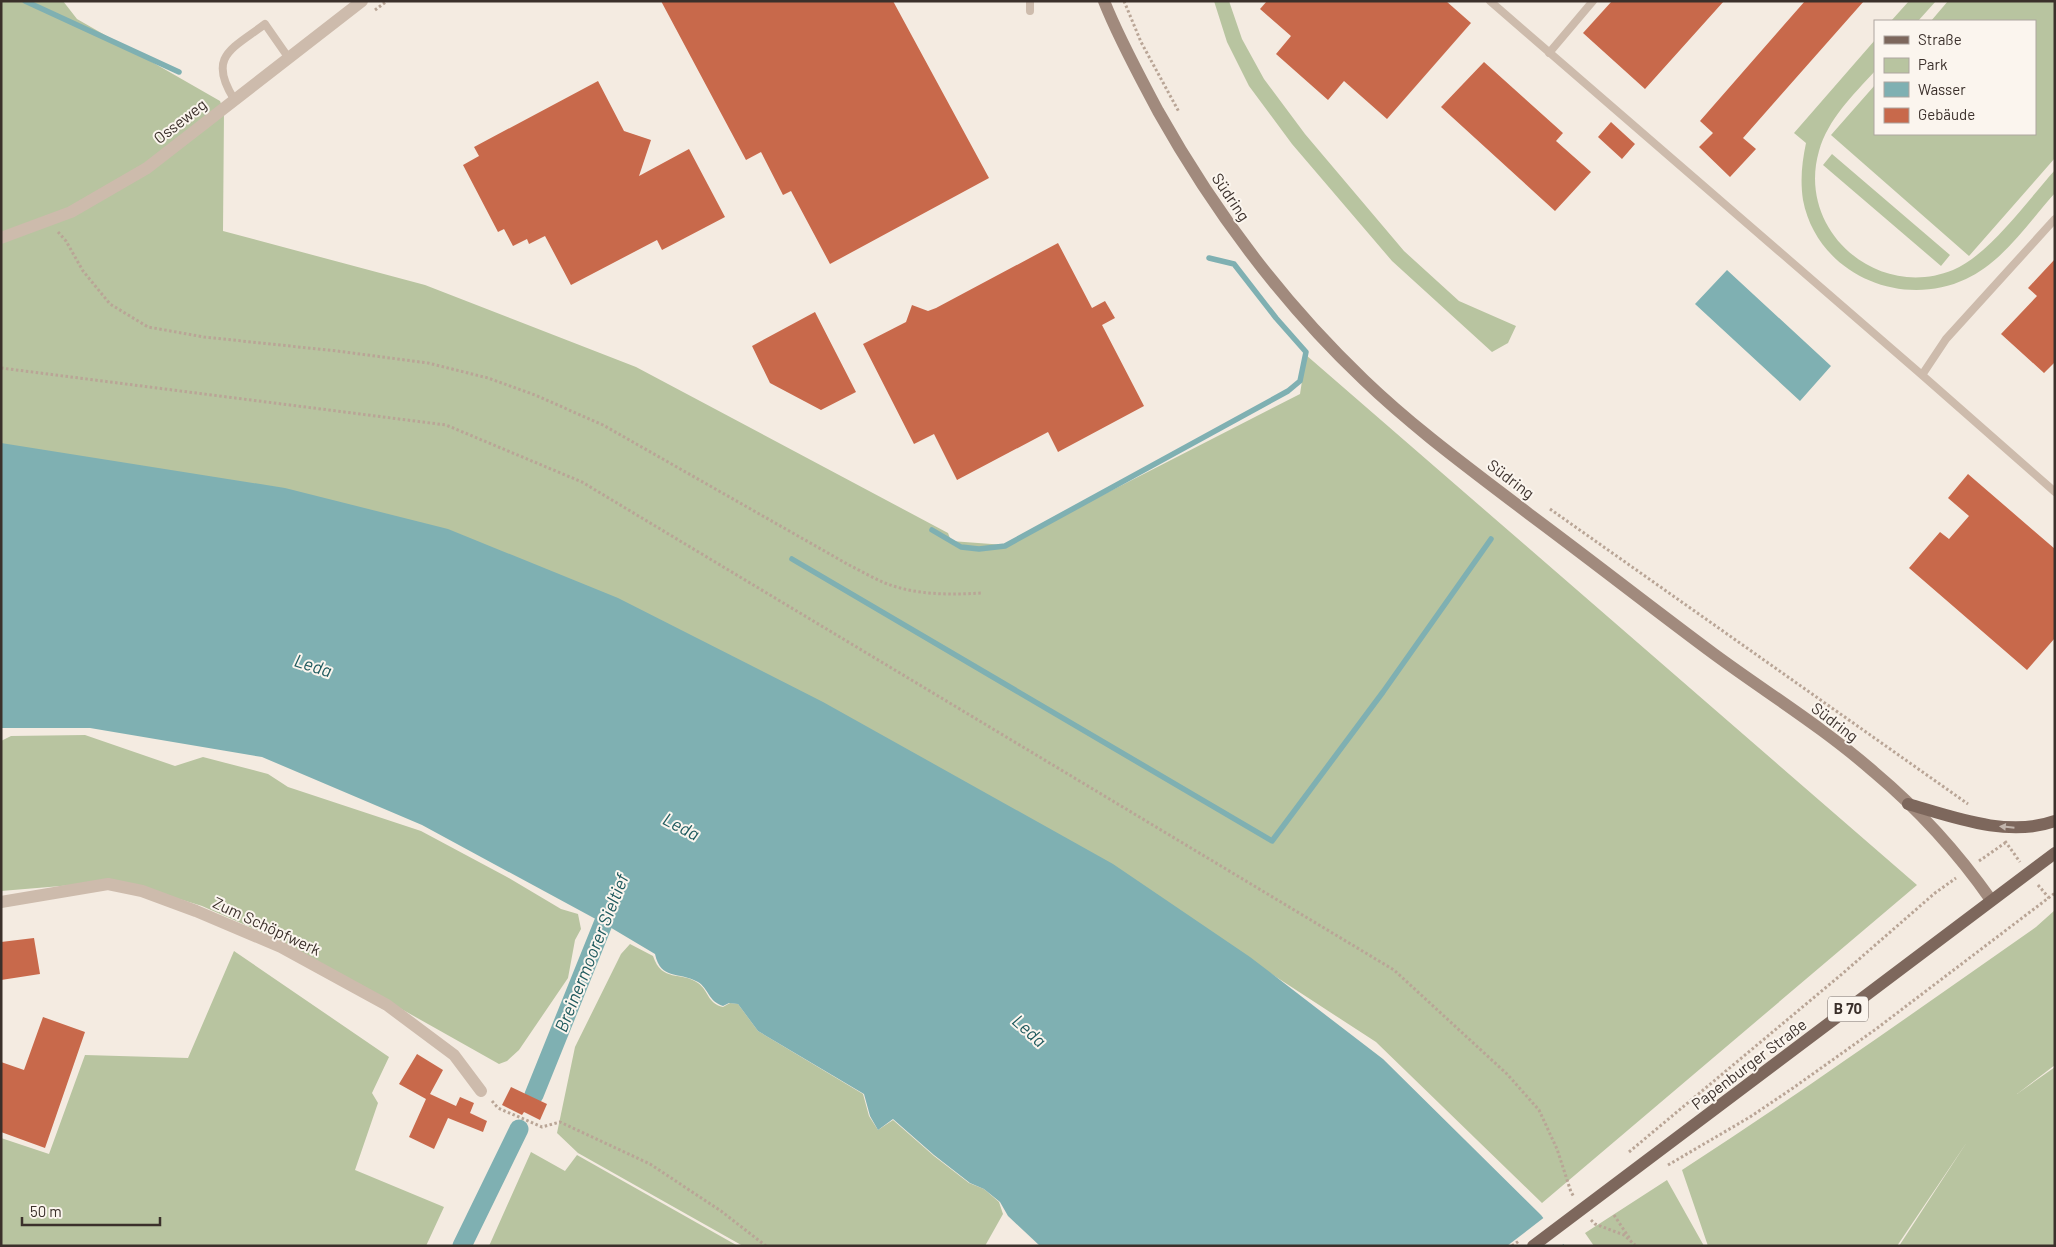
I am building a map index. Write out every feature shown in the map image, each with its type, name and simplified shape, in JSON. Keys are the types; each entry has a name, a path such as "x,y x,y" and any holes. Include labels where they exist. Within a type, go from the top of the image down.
{"main road":[{"name":"Südring","path":"1103,3 1174,140 1212,201 1258,265 1309,324 1365,381 1419,428 1495,488 1714,654 1875,772 1938,834 1969,869 1991,900"},
{"path":"1908,804 1955,818 1994,825 2020,828 2055,821"},
{"name":"Papenburger Straße","path":"1534,1246 2055,853"}],"street":[{"name":"Osseweg","path":"1,238 71,212 147,168 362,1"},
{"name":"Zum Schöpfwerk","path":"1,902 108,884 142,891 196,912 281,948 387,1005 454,1055 481,1091"}],"lane":[{"path":"1030,1 1030,10"},
{"path":"1490,1 2055,492"},
{"path":"1549,53 1593,1"},
{"path":"234,99 225,82 222,65 227,54 237,45 265,24 288,57"},
{"path":"1922,375 1946,339 2055,218"}],"path":[{"path":"1124,1 1141,42 1180,116"},
{"path":"48,221 66,241 83,271 110,304 148,326 204,337 428,363 488,378 535,395 602,425 849,566 885,583 923,592 982,593"},
{"path":"1,368 446,425 582,482 1394,970 1507,1074 1539,1110 1557,1149 1571,1192 1576,1198"},
{"path":"1549,508 1976,808"},
{"path":"1626,1155 1842,974 1935,893 2005,843"},
{"path":"1662,1169 1750,1116 1800,1083 1876,1029 2055,893"},
{"path":"481,1091 498,1108 542,1127 560,1122 650,1164 721,1211 766,1246"},
{"path":"1614,1215 1635,1246"},
{"path":"1590,1218 1595,1224 1624,1235 1635,1246"}],"green space":[{"path":"1,1 63,1 77,19 220,101 224,112 223,231 425,285 636,367 948,533 951,541 1005,545 1300,394 1306,355 1917,885 1542,1203 1376,1042 1156,899 1,444"},
{"path":"1214,1 1229,1 1242,39 1264,79 1305,134 1404,251 1459,301 1516,326 1508,343 1492,352 1392,261 1292,144 1249,86 1227,42"},
{"path":"1909,1 1936,1 1919,20 1892,20"},
{"path":"1948,1 2055,1 2055,158 1969,256 1831,135 1874,86 1874,135 2036,135 2036,20 1932,20"},
{"path":"1874,41 1874,72 1842,108 1828,128 1819,151 1815,180 1820,207 1831,232 1849,252 1871,267 1897,276 1924,277 1953,270 1967,263 1994,240 2055,170 2055,193 2014,241 1992,263 1979,272 1966,279 1941,287 1915,290 1889,287 1865,278 1843,265 1825,248 1811,226 1803,200 1802,185 1803,157 1806,143 1794,133"},
{"path":"1832,154 1950,255 1941,266 1823,165"},
{"path":"85,735 175,766 203,757 268,774 288,787 421,831 507,877 561,909 578,914 581,929 575,940 568,978 519,1050 507,1061 499,1064 277,939 202,906 121,881 1,891 1,741 11,736"},
{"path":"2055,910 2055,1065 2017,1094 2055,1067 2055,1246 1899,1246 1967,1142 1897,1246 1708,1246 1682,1170 1771,1111 2036,927"},
{"path":"630,944 653,956 661,970 698,983 714,1003 723,1007 730,1003 738,1004 758,1031 863,1094 869,1116 878,1130 893,1120 934,1156 969,1183 984,1189 999,1202 1003,1214 985,1246 743,1246 578,1153 557,1133 575,1047 621,954"},
{"path":"234,951 389,1057 372,1093 378,1103 355,1170 444,1207 426,1246 1,1246 1,1138 49,1154 85,1055 188,1058"},
{"path":"531,1152 565,1171 577,1155 738,1246 489,1246"},
{"path":"1667,1180 1704,1246 1594,1246 1585,1233"}],"water":[{"path":"1727,270 1831,366 1800,401 1695,304"},
{"name":"Leda","path":"1,443 285,488 448,529 618,598 823,702 1113,864 1250,957 1383,1059 1541,1215 1565,1246 1040,1246 1008,1216 1000,1202 984,1189 970,1183 893,1119 878,1130 870,1116 864,1094 758,1031 738,1004 729,1003 723,1006 718,1004 698,982 666,972 658,963 655,954 603,923 422,825 262,757 90,728 1,728"}],"pier":[{"path":"1546,1216 1566,1242 1561,1246 1507,1246"}],"building":[{"path":"661,1 893,1 989,178 830,264 791,191 783,195 761,152 746,160"},
{"path":"1267,1 1446,1 1471,23 1387,119 1344,81 1328,100 1276,54 1291,36 1260,9"},
{"path":"1612,1 1724,1 1645,89 1583,33"},
{"path":"1805,1 1864,1 1743,138 1756,149 1730,177 1699,147 1713,133 1700,121"},
{"path":"1484,62 1563,133 1556,141 1591,172 1555,211 1441,107"},
{"path":"598,81 624,131 651,140 639,176 689,149 725,217 662,250 657,240 571,285 545,236 529,244 527,239 513,246 504,229 498,232 463,165 479,156 474,147"},
{"path":"1611,122 1635,144 1622,159 1598,137"},
{"path":"1058,243 1092,308 1105,301 1115,318 1102,325 1144,406 1058,452 1048,432 957,480 934,434 914,444 863,344 906,322 912,305 928,311 936,308"},
{"path":"2055,259 2055,362 2044,373 2001,334 2037,296 2028,288"},
{"path":"815,312 856,392 821,410 770,383 752,346"},
{"path":"1968,474 2055,549 2055,638 2027,670 1909,568 1940,532 1949,539 1969,516 1948,498"},
{"path":"34,938 40,974 1,980 1,942"},
{"path":"43,1017 85,1032 45,1148 1,1132 1,1062 24,1070"},
{"path":"417,1054 443,1070 430,1094 456,1106 460,1097 474,1103 470,1113 487,1121 483,1132 448,1118 434,1149 409,1137 426,1099 399,1084"},
{"path":"511,1087 547,1104 540,1120 524,1112 522,1115 502,1105"}],"waterway":[{"path":"25,1 179,72"},
{"path":"932,530 961,547 979,549 1005,546 1288,391 1300,381 1306,352 1276,318 1234,264 1209,258"},
{"path":"792,559 1272,841 1383,692 1491,539"},
{"name":"Breinermoorer Sieltief","path":"534,1095 613,899"},
{"name":"Breinermoorer Sieltief","path":"462,1246 519,1129"}]}
